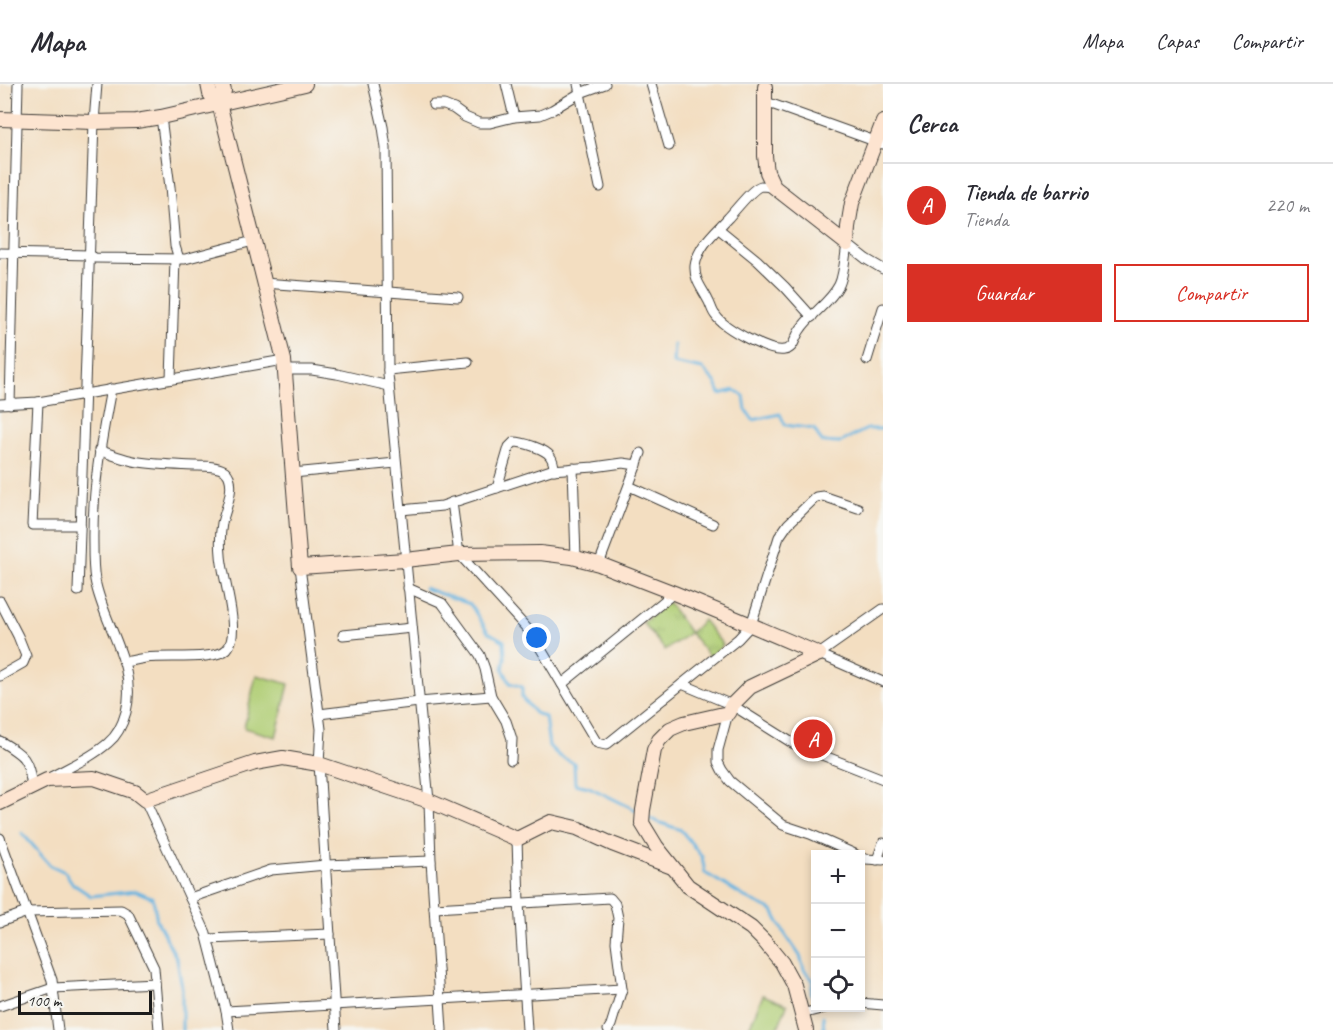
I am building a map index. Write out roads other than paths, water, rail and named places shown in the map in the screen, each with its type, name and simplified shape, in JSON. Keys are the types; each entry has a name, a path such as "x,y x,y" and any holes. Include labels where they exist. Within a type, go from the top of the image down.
{"street":[{"path":"18,84 14,253 5,404 38,402 171,379 284,365 389,386"},
{"path":"78,591 97,84"},
{"path":"208,84 210,94 219,104 284,365 300,567 321,729 319,764 336,1030"},
{"path":"219,104 224,91 222,84"},
{"path":"0,119 136,121 305,84"},
{"path":"373,84 386,148 388,370 429,801 441,1030"},
{"path":"506,84 514,117"},
{"path":"433,105 444,105 478,123 490,123 514,117 540,115 552,110 579,89 606,84"},
{"path":"651,84 669,146"},
{"path":"765,87 765,156 767,172 774,187 866,259 883,269"},
{"path":"579,89 600,187"},
{"path":"766,102 879,143"},
{"path":"161,117 177,259 171,379"},
{"path":"774,187 760,186 751,191 745,201 705,244 696,264 695,275 715,316 725,326 774,350 786,350 793,346 799,330 839,284 852,203 879,143 883,122"},
{"path":"719,228 757,260 812,316"},
{"path":"0,253 177,259 202,255 253,241"},
{"path":"263,283 458,297"},
{"path":"867,360 883,308"},
{"path":"388,370 468,362"},
{"path":"0,803 47,780 109,743 118,732 128,706 128,679 124,663 95,580 92,518 99,450 111,389"},
{"path":"38,402 32,525 80,525"},
{"path":"497,488 509,447 514,442 522,442 549,453 554,461 554,470"},
{"path":"99,450 139,462 220,469 229,476 230,481 221,537 222,571 233,621 232,641 228,648 217,655 146,658 124,663"},
{"path":"599,564 641,453"},
{"path":"293,473 396,463"},
{"path":"401,510 442,506 554,470 623,463 637,465"},
{"path":"573,468 576,558"},
{"path":"629,486 713,524"},
{"path":"452,502 459,554 532,634 597,743 606,745 738,639 751,625 779,537 788,524 816,496 823,496 858,508"},
{"path":"300,567 459,554 540,553 576,558 599,564 674,593 883,682"},
{"path":"408,588 442,603 480,655 491,696 506,721 512,739 511,760"},
{"path":"562,684 674,593"},
{"path":"0,601 26,656 23,663 0,676"},
{"path":"844,850 810,834 783,825 730,781 718,762 718,750 730,709 750,687 819,654 883,609"},
{"path":"343,635 412,628"},
{"path":"682,684 794,744 883,779"},
{"path":"319,714 491,696"},
{"path":"730,709 670,729 659,740 654,750 642,823 656,846 688,886 751,928 782,963 794,985 806,1030"},
{"path":"0,741 24,758 32,787"},
{"path":"145,800 255,763 283,758 319,764 429,801 517,839 551,822 577,828 672,867"},
{"path":"47,780 93,778 135,792 145,800 208,939 229,1030"},
{"path":"0,838 52,980 58,1030"},
{"path":"517,839 527,1030"},
{"path":"865,859 880,860 883,843"},
{"path":"190,898 271,870 326,865 431,861"},
{"path":"434,908 610,898 615,904 618,918 616,942 622,989 608,1030"},
{"path":"0,922 27,912 121,910 128,914 154,968 159,1030"},
{"path":"208,939 330,934"},
{"path":"0,1006 53,988 155,983"},
{"path":"226,1011 622,989"},
{"path":"865,1003 883,1005"},
{"path":"801,1014 811,1012"}],"waterway":[{"path":"674,345 673,363 703,369 716,383 720,394 735,390 744,396 746,410 753,420 780,414 785,425 814,429 822,442 839,443 867,429 883,429"},
{"path":"424,588 470,604 488,632 504,641 503,669 510,683 522,687 522,698 535,713 545,717 549,746 559,756 574,763 575,784 589,787 636,810"},
{"path":"649,818 681,830 702,857 705,873 773,911 800,956 804,970 811,978"},
{"path":"22,833 50,865 65,872 73,884 91,896 136,891 153,898 157,921 177,959 182,988 182,1030"},
{"path":"823,1016 824,1030"}],"place":[{"name":"Tienda de barrio","path":"813,739"}]}
